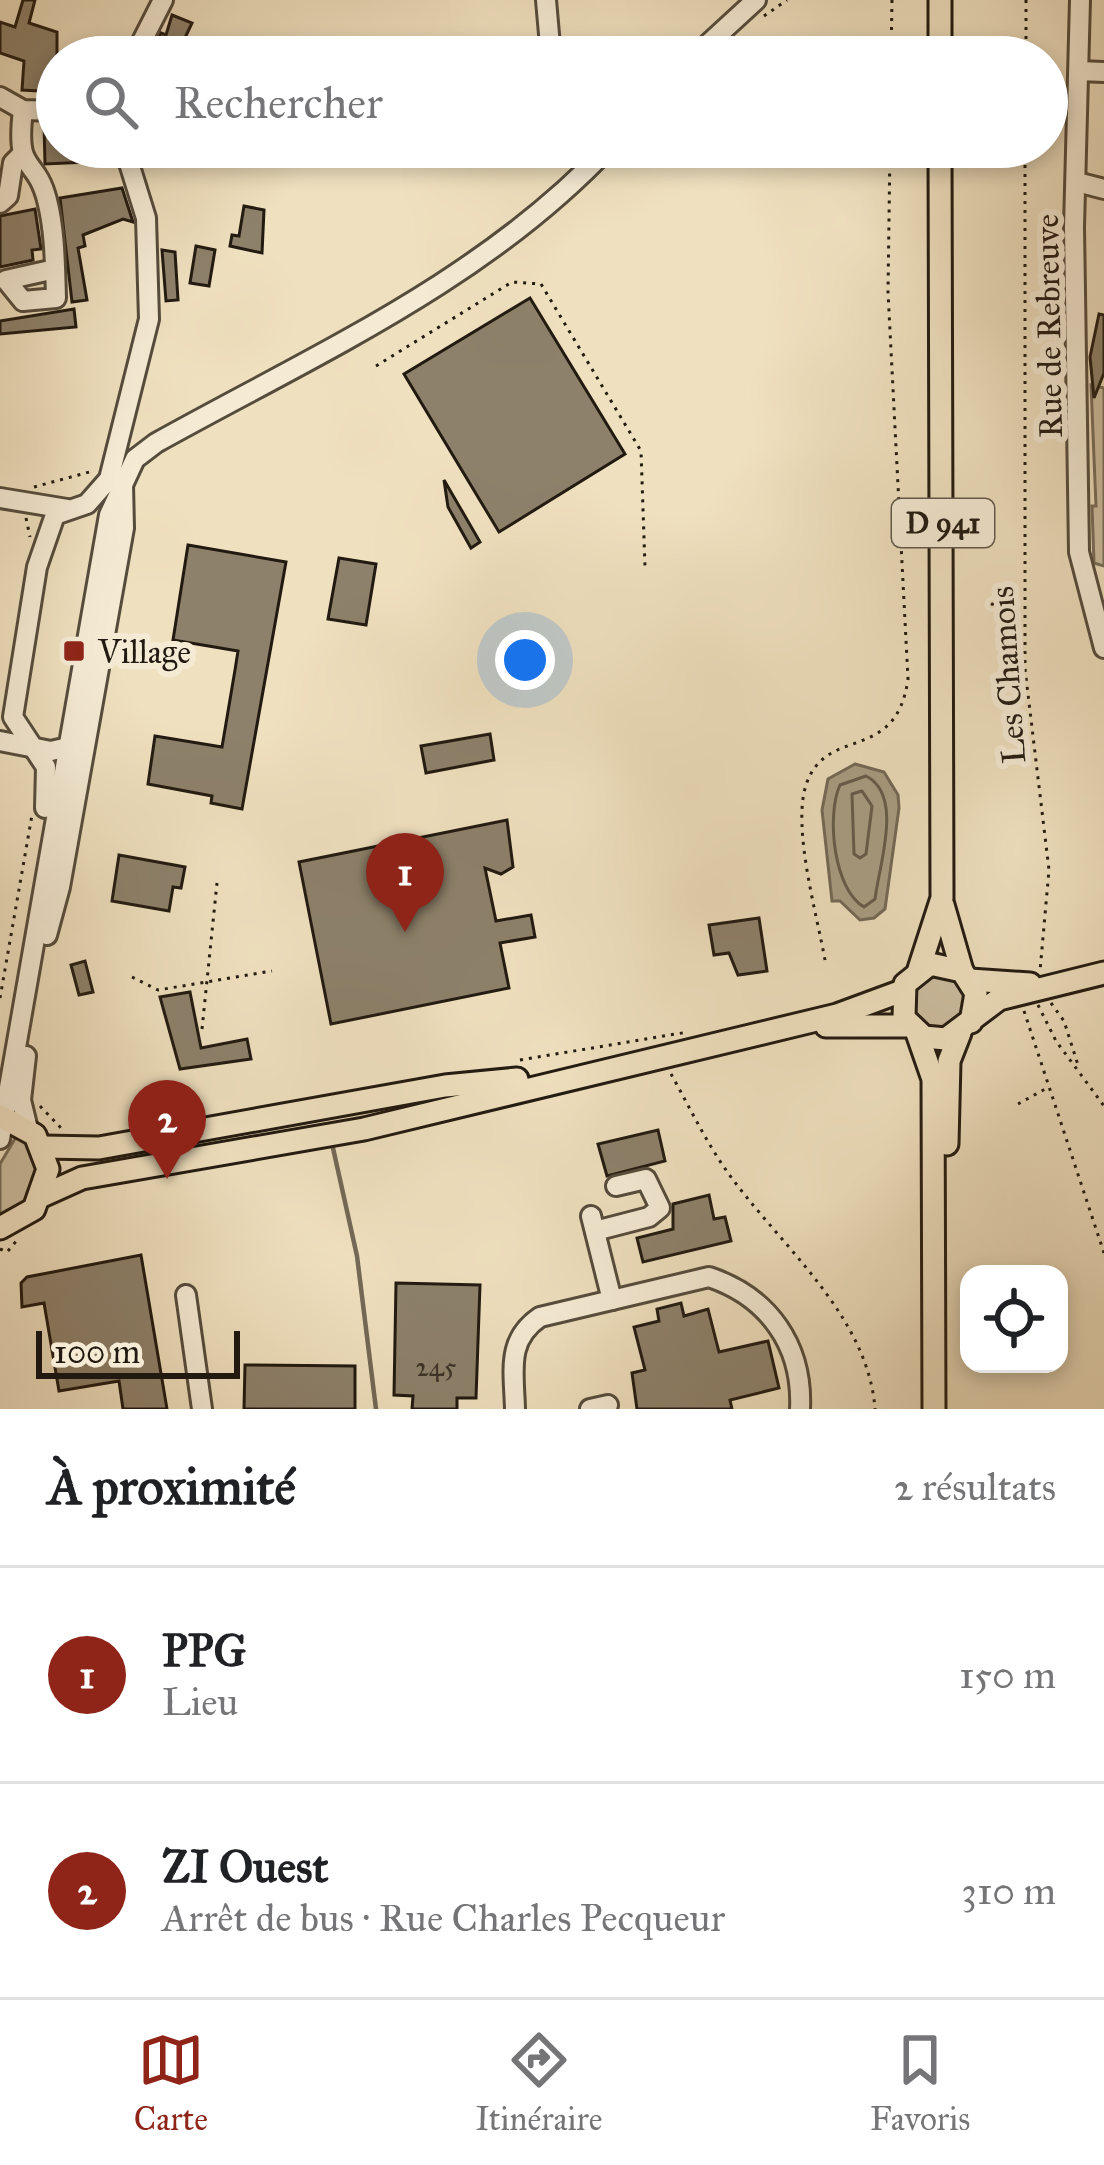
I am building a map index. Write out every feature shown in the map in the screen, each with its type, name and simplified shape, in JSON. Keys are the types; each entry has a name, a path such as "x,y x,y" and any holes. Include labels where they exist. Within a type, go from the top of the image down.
{"main road":[{"path":"940,0 940,36"},
{"name":"D 941","path":"940,168 942,898 966,975"},
{"name":"D 941","path":"919,968 942,898"},
{"path":"934,1409 933,1079 901,1009 902,991 919,968 941,963 966,975 1031,989"},
{"path":"777,1029 913,1030 939,1040 966,1028 999,999 1104,973"},
{"path":"948,1409 946,1144 950,1061 977,1000 966,975"},
{"path":"3,1232 42,1196 82,1178 364,1129 566,1076 777,1029 902,991"},
{"path":"3,1115 35,1138 99,1148 445,1086 566,1076"},
{"path":"35,1138 48,1169 42,1196"}],"street":[{"path":"145,36 163,0"},
{"path":"546,0 549,36"},
{"path":"717,36 756,0"},
{"name":"Rue de Rebreuve","path":"1080,0 1079,552 1104,648"},
{"path":"1079,71 1104,72"},
{"path":"0,98 23,110 36,110"},
{"path":"23,110 21,155 46,196 55,269"},
{"path":"0,203 8,196 13,163 21,155"},
{"path":"86,739 67,749 0,741 14,724 16,682 48,524 100,493 119,453 149,319 151,279 146,218 131,168"},
{"path":"122,479 156,443 436,290 520,229 586,168"},
{"path":"1077,182 1104,189"},
{"path":"35,1138 22,1082 86,739 122,479 119,453"},
{"path":"0,498 77,507 116,521"},
{"path":"27,502 48,524"},
{"path":"3,1115 67,749 116,521"},
{"path":"2,1057 49,778 34,748 14,724"},
{"path":"612,1300 593,1223 649,1217 660,1208 656,1190 646,1179 616,1186"},
{"path":"515,1409 514,1346 523,1329 540,1317 709,1277 769,1310 784,1330 800,1409"},
{"path":"186,1295 202,1409"}],"path":[{"path":"891,36 892,0"},
{"path":"1025,36 1026,0"},
{"path":"826,960 802,816 806,783 823,758 871,739 894,720 908,679 888,292 890,168"},
{"name":"Les Chamois","path":"1025,168 1025,669 1049,870 1031,989 1045,1022 1104,1106"},
{"path":"376,366 512,283 541,284 641,452 645,567"},
{"path":"0,998 34,798"},
{"path":"202,1030 217,883"},
{"path":"132,977 158,991 272,971"},
{"path":"1031,989 1064,1021 1079,1067"},
{"path":"1031,989 1047,1088 1104,1253"},
{"path":"665,1055 669,1071 726,1170 837,1314 868,1366 875,1409"},
{"path":"1018,1104 1047,1088"}],"shaded area":[{"path":"1091,385 1104,388 1104,566 1094,563"},
{"path":"939,976 957,984 965,1002 957,1020 939,1028 921,1020 913,1002 921,984"},
{"path":"19,1132 39,1160 27,1205 0,1219 0,1164"}],"water":[{"path":"855,764 884,772 898,795 899,808 885,909 874,918 860,920 840,901 832,901 822,810 828,779"}],"building":[{"path":"23,0 35,0 29,23 57,32 57,36 36,36 36,91 22,90 24,61 0,53 0,22 15,27"},
{"path":"172,15 192,23 186,36 160,36 166,35"},
{"path":"122,188 133,222 123,219 83,235 85,246 78,248 87,300 72,302 60,198"},
{"path":"244,206 264,210 262,253 230,246 232,235 239,236"},
{"path":"35,209 41,249 32,250 33,260 0,267 0,216"},
{"path":"196,246 215,250 209,286 190,283"},
{"path":"162,250 175,252 178,300 166,301"},
{"path":"530,298 625,454 499,532 404,374"},
{"path":"74,309 76,327 0,334 0,321"},
{"path":"1099,314 1104,315 1104,373 1094,398 1090,357"},
{"path":"444,480 480,542 471,548 448,507"},
{"path":"188,545 286,562 242,809 211,803 212,796 148,784 155,736 222,747 235,670 238,651 173,640"},
{"path":"339,558 376,564 366,625 328,619"},
{"path":"490,734 494,760 426,773 421,746"},
{"path":"507,820 513,867 501,874 485,868 496,921 531,915 535,937 500,943 509,988 331,1024 299,862"},
{"path":"119,855 185,867 181,888 173,887 169,911 112,901"},
{"path":"759,918 767,971 738,975 729,953 714,955 709,925"},
{"path":"85,961 93,992 79,995 71,965"},
{"path":"190,992 201,1048 247,1039 251,1059 180,1069 160,997"},
{"path":"658,1130 665,1161 607,1176 598,1144"},
{"path":"709,1195 714,1219 725,1217 731,1241 643,1262 637,1238 673,1229 673,1204"},
{"path":"141,1255 167,1409 123,1409 119,1381 59,1391 44,1303 22,1307 21,1283 27,1277"},
{"path":"396,1283 480,1285 476,1398 457,1398 457,1409 412,1409 413,1396 394,1395"},
{"path":"681,1303 684,1316 708,1309 719,1352 768,1341 779,1388 730,1400 732,1409 637,1409 632,1373 645,1370 634,1327 659,1321 657,1309"},
{"path":"245,1365 355,1366 355,1409 244,1409"}],"waterway":[{"path":"333,1148 357,1256 376,1409"}],"place":[{"name":"Village","path":"74,651"},
{"name":"PPG","path":"405,932"},
{"name":"ZI Ouest","path":"167,1179"}]}
